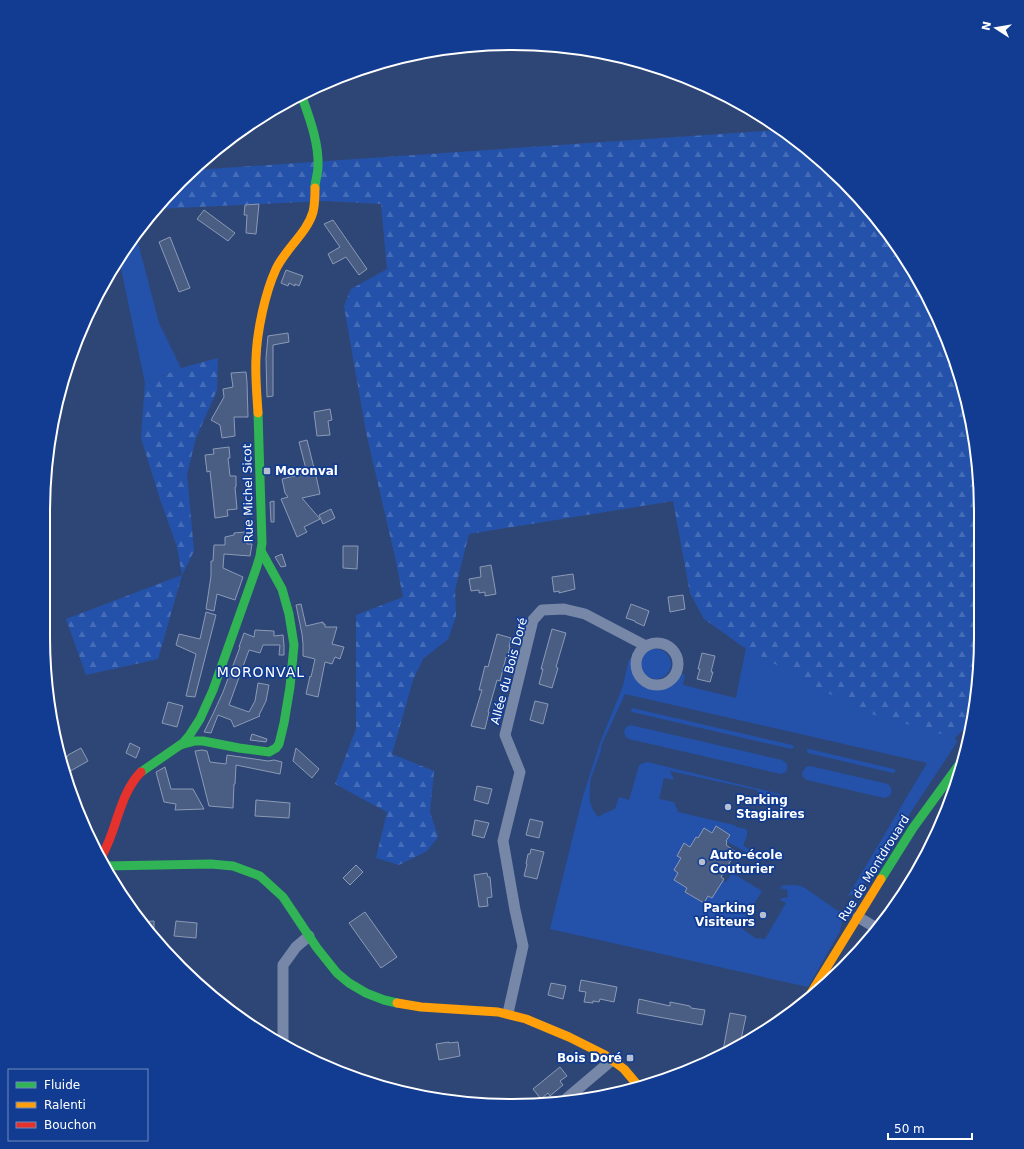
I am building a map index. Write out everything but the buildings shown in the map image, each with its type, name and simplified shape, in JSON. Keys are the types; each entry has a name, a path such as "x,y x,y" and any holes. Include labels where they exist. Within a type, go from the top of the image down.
{"street":[{"name":"Rue Michel Sicot","path":"107,859 112,830 129,789 134,781 145,768 180,745 189,736 205,708 261,551 262,543 256,358 267,295 277,267 310,220 314,209 318,159 303,101"},
{"path":"180,745 188,742 199,741 269,752 276,748 279,744 290,687 294,645 289,614 282,590 261,551"},
{"name":"Allée du Bois Doré","path":"508,1013 523,946 503,841 520,772 505,735 533,620 542,610 564,609 585,614 646,646"},
{"name":"Rue de Montdrouard","path":"816,985 913,828 953,773"},
{"path":"108,860 124,865 211,864 233,866 260,876 283,897 321,955 340,976 359,989 370,995 413,1006 508,1013 530,1020 588,1046 612,1060 624,1069 635,1082"},
{"path":"858,917 873,926"},
{"path":"283,1038 283,965 296,947 309,936"},
{"path":"571,1095 612,1060"}],"green space":[{"path":"773,131 793,145 839,185 879,231 896,255 912,281 939,335 958,392 970,452 974,512 973,667 965,728 955,738 861,711 742,646 704,619 690,593 673,501 469,534 455,590 456,616 448,639 423,659 413,680 392,754 434,771 430,812 438,837 427,851 399,865 376,858 387,812 335,784 356,729 356,615 403,597 366,432 344,306 351,289 387,269 381,204 325,201 164,209 185,185 202,170"},
{"path":"138,241 159,323 181,368 145,383 121,267"},
{"path":"218,358 217,390 196,438 187,474 194,551 182,575 177,547 141,438 145,383 181,368"},
{"path":"182,575 158,659 86,675 66,619"},
{"path":"746,648 794,674 955,738 957,742 857,894 848,896 927,763 625,694 601,746 590,781 590,799 591,806 594,811 598,817 615,809 619,797 629,800 639,766 647,762 780,794 782,796 772,794 771,803 761,801 757,790 670,771 674,780 664,778 659,799 674,802 678,812 746,829 747,836 744,846 759,856 760,860 726,841 730,835 716,827 712,833 704,829 698,838 696,837 690,847 684,844 677,856 681,858 674,870 678,873 674,880 688,887 685,892 704,903 708,896 723,880 725,882 727,881 732,873 762,891 740,927 755,938 765,939 786,903 779,899 788,897 787,889 777,889 781,888 781,886 793,885 805,888 838,911 840,910 843,917 840,931 808,987 550,929 583,796 600,743 623,686 629,659 632,660 636,679 641,685 650,689 666,688 675,682 679,673 685,675 683,685 736,698"},
{"path":"656,649 667,653 671,664 667,675 656,679 645,675 641,664 645,653"},
{"path":"632,708 792,745 794,747 791,749 632,712"},
{"path":"630,725 782,760 787,764 787,770 781,774 629,739 625,736 624,732"},
{"path":"807,749 894,769 896,771 893,773 808,753"},
{"path":"810,766 888,784 891,789 891,793 889,796 884,798 807,780 803,777 802,773 806,767"}],"traffic: fast":[{"path":"303,101 317,148 318,169 315,188"},
{"path":"141,772 183,743 200,719 213,690 256,569 262,543 258,413"},
{"path":"180,745 195,741 203,741 269,752 276,748 279,744 290,687 294,645 289,614 282,589 261,551"},
{"path":"881,879 913,828 953,773"},
{"path":"111,866 211,864 233,866 260,876 283,897 317,948 337,973 349,983 366,993 397,1003"}],"traffic: slow":[{"path":"258,413 256,358 262,312 272,279 280,261 310,220 314,206 315,188"},
{"path":"816,985 881,879"},
{"path":"397,1003 421,1007 498,1012 526,1019 569,1037 605,1055 624,1069 635,1082"}],"traffic: jam":[{"path":"104,852 127,792 141,772"}],"place":[{"name":"Moronval","path":"267,471"},
{"name":"Parking Stagiaires","path":"728,807"},
{"name":"Auto-école Couturier","path":"702,862"},
{"name":"Parking Visiteurs","path":"763,915"},
{"name":"Bois Doré","path":"630,1058"}],"district":[{"name":"MORONVAL","path":"261,672"}]}
